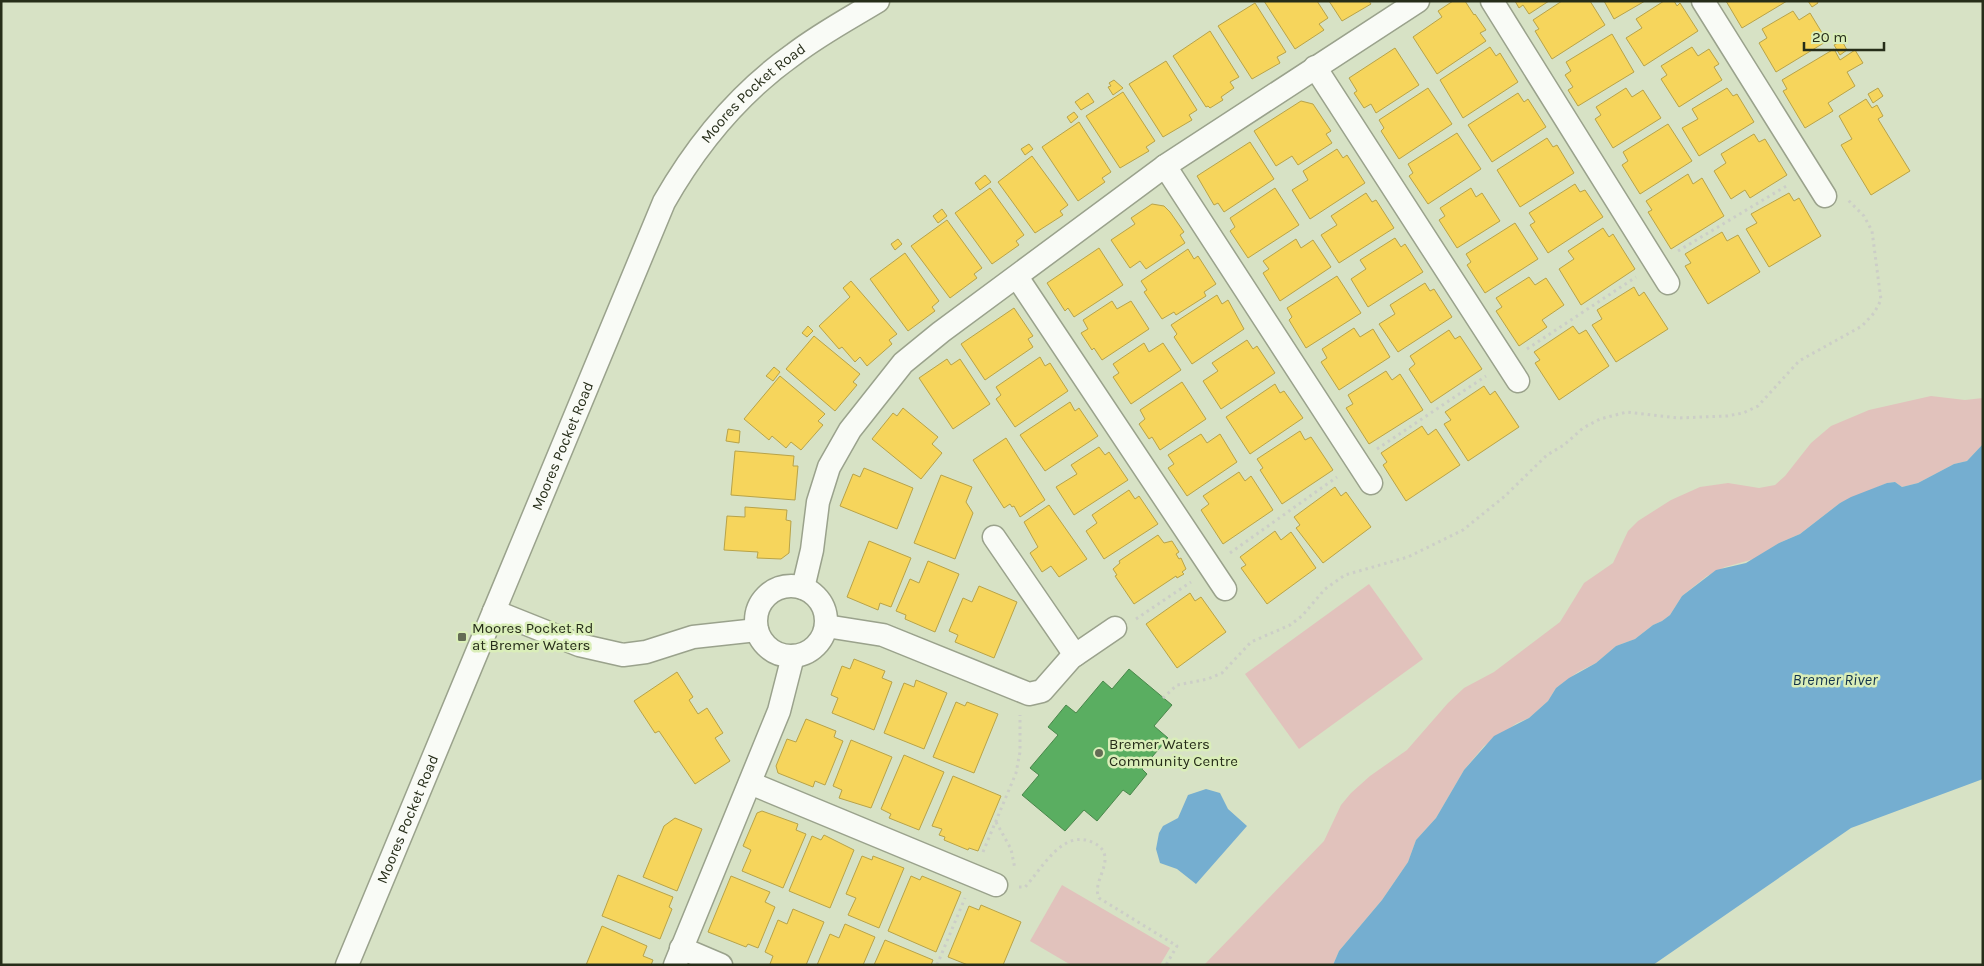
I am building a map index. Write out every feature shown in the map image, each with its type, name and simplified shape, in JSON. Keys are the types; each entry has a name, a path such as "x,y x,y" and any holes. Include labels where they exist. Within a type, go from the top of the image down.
{"street":[{"name":"Moores Pocket Road","path":"346,965 652,228 678,177 695,151 713,130 771,71 795,52 878,1"},
{"path":"803,588 820,494 832,460 850,430 903,363 1165,166 1418,1"},
{"path":"1492,1 1668,283"},
{"path":"1703,1 1818,185"},
{"path":"1315,68 1518,381"},
{"path":"1165,166 1371,483"},
{"path":"1017,276 1225,588"},
{"path":"994,537 1075,655"},
{"path":"787,586 803,588 817,597 823,607 826,626 822,638 816,646 804,654 793,656 781,655 771,650 762,641 758,630 757,614 767,595 776,589 787,586"},
{"path":"494,611 579,645 623,655 646,652 693,637 758,630"},
{"path":"826,626 883,635 1024,693 1034,694 1042,691 1075,655 1115,628"},
{"path":"721,965 678,957 779,711 793,656"},
{"path":"750,783 973,876 1006,884"}],"path":[{"path":"1115,628 1140,618 1192,582 1207,561 1235,550 1357,462 1656,264 1818,185 1852,203 1864,216 1872,231 1881,297 1877,309 1862,326 1798,361 1762,402 1743,413 1727,416 1678,418 1627,412 1613,414 1588,425 1536,465 1505,496 1463,530 1401,559 1345,575 1325,589 1302,616 1290,625 1251,642 1222,673 1208,679 1177,685 1163,698"},
{"path":"937,965 1008,796 1018,763 1020,714 1024,693"},
{"path":"996,822 1010,849 1016,874"},
{"path":"1006,884 1021,888 1025,887 1046,861 1068,842 1083,839 1094,843 1102,849 1105,859 1098,885 1099,898 1177,946 1166,965"}],"shaded area":[{"path":"1931,396 1965,400 1983,398 1983,444 1967,461 1954,464 1918,483 1902,487 1895,482 1887,483 1840,503 1800,534 1779,543 1754,559 1725,567 1707,576 1682,596 1670,615 1662,621 1653,625 1635,639 1616,646 1596,663 1578,672 1556,688 1548,701 1529,718 1517,723 1484,746 1464,770 1436,818 1416,840 1408,862 1382,900 1339,951 1333,965 1204,965 1324,841 1341,805 1351,793 1370,776 1407,750 1448,703 1464,688 1494,672 1560,622 1584,583 1613,563 1628,531 1638,521 1671,500 1700,487 1728,483 1759,488 1775,485 1785,476 1811,443 1831,426 1869,410"},
{"path":"1369,584 1423,659 1299,749 1245,674"},
{"path":"1062,885 1170,948 1160,965 1071,965 1030,941"}],"water":[{"name":"Bremer River","path":"1983,444 1983,779 1851,828 1653,965 1333,965 1339,951 1382,900 1408,862 1416,840 1436,818 1464,770 1494,736 1529,718 1548,701 1556,688 1569,678 1596,663 1616,646 1635,639 1653,625 1662,621 1670,615 1682,596 1716,570 1746,563 1779,543 1800,534 1840,503 1851,497 1887,483 1895,482 1902,487 1918,483 1954,464 1967,461"},
{"path":"1206,789 1220,793 1228,809 1247,826 1196,884 1177,869 1160,863 1156,849 1159,833 1163,826 1178,818 1188,795"}],"building: Homes":[{"path":"1264,1 1317,1 1328,18 1319,24 1324,30 1295,49"},
{"path":"1329,1 1369,1 1371,4 1342,21"},
{"path":"1453,1 1465,1 1486,30 1480,33 1486,41 1437,74 1413,37 1442,17 1438,11"},
{"path":"1515,1 1549,1 1529,14 1523,5 1519,8"},
{"path":"1562,1 1590,1 1605,25 1552,59 1535,31 1539,29 1533,20"},
{"path":"1604,1 1645,1 1614,19"},
{"path":"1664,1 1674,1 1677,6 1680,3 1698,31 1644,66 1626,38 1642,28 1636,19"},
{"path":"1726,1 1787,1 1742,28"},
{"path":"1808,1 1817,1 1818,3 1812,7"},
{"path":"1255,3 1286,52 1277,57 1280,63 1252,79 1218,26"},
{"path":"1793,11 1799,20 1810,13 1827,41 1776,72 1759,43 1767,38 1762,29"},
{"path":"1210,31 1239,77 1230,82 1234,88 1221,97 1223,100 1210,108 1206,107 1173,56"},
{"path":"1612,34 1634,72 1578,106 1568,90 1573,87 1565,75 1571,71 1566,62"},
{"path":"1842,41 1847,50 1840,55 1834,45"},
{"path":"1490,47 1496,56 1500,53 1518,82 1463,118 1440,80"},
{"path":"1692,47 1698,56 1709,49 1719,64 1714,67 1722,80 1679,107 1661,79 1667,75 1661,66"},
{"path":"1395,48 1419,85 1376,113 1371,104 1364,108 1354,93 1357,91 1349,78"},
{"path":"1834,49 1840,60 1855,50 1863,63 1847,72 1855,86 1828,103 1833,111 1805,128 1783,91 1787,89 1782,80"},
{"path":"1166,61 1197,110 1189,115 1192,120 1163,137 1129,84"},
{"path":"1114,80 1123,88 1113,95 1108,87 1111,86 1109,83"},
{"path":"1428,88 1452,124 1399,159 1381,131 1384,128 1379,120"},
{"path":"1626,88 1632,97 1643,90 1661,118 1613,148 1595,119 1601,115 1596,107"},
{"path":"1727,88 1733,96 1737,94 1754,122 1699,156 1682,128 1698,119 1692,109"},
{"path":"1878,88 1883,96 1873,103 1868,94"},
{"path":"1123,92 1155,141 1146,147 1149,151 1120,168 1086,116"},
{"path":"1088,93 1094,102 1081,110 1075,102"},
{"path":"1518,93 1524,102 1528,99 1546,127 1492,162 1468,125"},
{"path":"1866,99 1872,108 1877,105 1883,116 1878,119 1910,171 1871,195 1841,145 1852,139 1839,116"},
{"path":"1301,101 1313,104 1331,131 1326,134 1332,143 1298,165 1292,156 1276,166 1254,131"},
{"path":"1074,112 1078,117 1071,123 1067,117"},
{"path":"1079,122 1111,172 1102,178 1105,182 1078,201 1042,147"},
{"path":"1668,124 1692,161 1640,194 1622,165 1628,161 1623,152"},
{"path":"1457,133 1481,169 1428,204 1409,176 1413,173 1408,164"},
{"path":"1754,134 1759,142 1765,139 1787,175 1750,198 1745,190 1731,199 1714,171 1726,163 1721,154"},
{"path":"1547,138 1553,147 1557,145 1574,173 1520,207 1497,170"},
{"path":"1250,142 1274,179 1224,212 1218,203 1214,205 1197,176"},
{"path":"1029,144 1033,149 1025,155 1021,149"},
{"path":"1337,149 1343,158 1347,155 1365,183 1310,219 1292,190 1308,180 1303,171"},
{"path":"1032,156 1068,205 1060,211 1063,215 1035,233 998,182"},
{"path":"1688,174 1693,184 1702,178 1724,216 1671,249 1648,212 1652,210 1646,201"},
{"path":"985,175 991,182 980,190 975,183"},
{"path":"1575,184 1580,192 1585,190 1603,217 1548,253 1530,225 1535,222 1529,213"},
{"path":"990,188 1024,235 1016,241 1019,245 992,264 955,213"},
{"path":"1275,188 1299,225 1248,258 1230,231 1235,227 1230,218"},
{"path":"1471,188 1476,197 1482,193 1500,221 1457,248 1439,220 1445,216 1440,208"},
{"path":"1366,193 1372,202 1376,200 1394,228 1339,263 1321,235 1337,225 1331,216"},
{"path":"1789,193 1794,201 1799,198 1821,236 1769,267 1746,229 1757,223 1751,214"},
{"path":"1152,204 1164,206 1170,212 1184,232 1180,235 1185,243 1146,269 1140,261 1130,268 1111,240 1135,224 1131,218"},
{"path":"942,209 947,216 938,223 933,216"},
{"path":"947,220 982,268 974,274 977,278 950,298 911,246"},
{"path":"1515,223 1538,259 1485,293 1467,265 1471,262 1466,254"},
{"path":"1603,228 1609,237 1613,234 1635,269 1581,305 1559,269 1574,259 1568,251"},
{"path":"1722,232 1727,241 1738,235 1760,272 1708,304 1685,266 1691,263 1685,254"},
{"path":"1395,238 1401,247 1405,244 1423,272 1368,307 1351,279 1366,269 1360,260"},
{"path":"898,239 902,244 895,250 891,244"},
{"path":"1296,239 1301,248 1313,240 1331,267 1280,301 1263,273 1269,269 1263,261"},
{"path":"1099,248 1123,285 1074,317 1068,308 1065,311 1047,283"},
{"path":"1188,249 1194,259 1198,256 1216,284 1204,292 1206,296 1176,315 1174,312 1162,319 1144,292 1147,290 1141,281"},
{"path":"905,253 939,301 932,307 935,311 908,331 870,279"},
{"path":"1337,276 1361,313 1306,348 1289,320 1292,317 1287,308"},
{"path":"1529,277 1535,285 1546,278 1564,305 1542,320 1547,327 1519,346 1496,311 1502,307 1496,298"},
{"path":"851,281 897,334 889,340 892,344 867,366 860,357 855,362 842,347 839,349 819,326 850,297 843,288"},
{"path":"1425,283 1430,291 1434,289 1452,317 1398,352 1379,324 1395,314 1390,305"},
{"path":"1634,287 1639,296 1644,292 1668,329 1616,362 1592,325 1602,319 1597,310"},
{"path":"1217,295 1222,304 1228,300 1244,329 1192,364 1174,337 1177,334 1171,325"},
{"path":"1112,301 1117,309 1131,301 1149,329 1102,360 1094,348 1092,350 1081,333 1088,329 1083,320"},
{"path":"1014,308 1033,336 1028,339 1033,347 985,380 961,344"},
{"path":"808,326 813,331 807,337 802,333"},
{"path":"1573,326 1579,334 1586,330 1609,366 1559,400 1535,363 1540,360 1534,352"},
{"path":"1354,328 1360,337 1373,329 1390,357 1339,390 1321,362 1327,358 1322,349"},
{"path":"1449,330 1455,339 1460,336 1482,369 1431,403 1409,369 1415,364 1410,356"},
{"path":"814,336 860,374 853,382 857,385 835,411 786,369"},
{"path":"1247,340 1253,349 1257,346 1275,373 1221,409 1203,381 1218,371 1212,363"},
{"path":"1144,343 1149,352 1163,343 1181,370 1131,404 1113,377 1119,373 1113,364"},
{"path":"1040,357 1045,366 1050,363 1068,391 1015,427 996,399 1001,395 996,387"},
{"path":"947,359 951,365 960,359 990,404 953,429 919,378"},
{"path":"774,367 780,372 773,381 766,376"},
{"path":"1386,371 1392,380 1400,374 1423,410 1369,444 1346,408 1353,404 1348,395"},
{"path":"780,376 825,414 818,421 823,425 801,450 791,442 786,448 772,436 769,440 744,419"},
{"path":"1182,382 1206,419 1160,450 1152,437 1149,439 1139,424 1145,419 1140,410"},
{"path":"1275,384 1280,393 1284,391 1303,418 1250,454 1226,417"},
{"path":"1484,386 1490,395 1495,391 1519,427 1468,461 1444,424 1451,420 1445,412"},
{"path":"1070,402 1075,411 1079,408 1098,436 1045,471 1020,435"},
{"path":"903,408 938,437 932,444 942,453 921,479 872,439 893,413 897,416"},
{"path":"1422,426 1428,435 1436,429 1460,465 1406,501 1383,465 1387,462 1381,453"},
{"path":"728,429 740,431 739,443 726,441"},
{"path":"1300,431 1305,440 1311,437 1333,470 1282,504 1260,470 1263,468 1257,459"},
{"path":"1201,434 1207,443 1220,434 1237,462 1187,496 1168,468 1174,464 1168,455"},
{"path":"1006,438 1045,500 1020,517 1014,506 1012,507 1010,504 1004,508 973,460"},
{"path":"1099,447 1105,455 1109,452 1128,480 1074,515 1056,487 1077,474 1071,465"},
{"path":"735,451 794,456 793,466 798,466 795,500 731,495"},
{"path":"864,468 913,488 897,529 840,506 853,474 860,477"},
{"path":"1239,472 1245,481 1251,476 1273,510 1223,544 1201,510 1209,504 1203,496"},
{"path":"941,475 972,487 966,502 973,513 955,559 914,543"},
{"path":"1335,487 1341,496 1346,492 1371,527 1323,563 1296,528 1300,525 1294,517"},
{"path":"1129,490 1135,499 1139,496 1158,524 1104,559 1086,531 1097,523 1092,515"},
{"path":"1049,505 1087,559 1059,577 1051,566 1042,572 1030,553 1038,547 1024,522"},
{"path":"745,507 787,510 786,520 791,521 789,553 781,559 757,558 758,552 724,550 727,516 745,517"},
{"path":"1275,531 1281,540 1291,532 1316,568 1267,604 1241,568 1246,565 1240,557"},
{"path":"1158,535 1164,543 1172,541 1179,552 1176,554 1179,559 1181,558 1186,569 1182,572 1184,574 1177,578 1176,576 1134,604 1115,576 1117,575 1113,569 1120,563 1119,561"},
{"path":"869,541 911,558 891,607 880,603 878,610 847,597"},
{"path":"928,561 959,574 935,632 905,619 906,615 896,611 910,579 919,583"},
{"path":"979,586 1017,602 994,658 955,642 958,635 949,631 963,598 972,602"},
{"path":"1190,593 1195,601 1201,597 1226,632 1177,668 1146,624"},
{"path":"854,659 885,671 882,678 892,682 874,730 832,713 838,698 831,695 842,666 850,669"},
{"path":"677,672 693,697 689,700 698,714 707,708 723,733 715,738 730,761 695,784 659,731 655,733 634,701"},
{"path":"916,680 947,693 924,749 884,733 904,683 914,687"},
{"path":"956,702 965,706 967,702 998,714 974,773 933,757"},
{"path":"806,719 836,731 834,737 843,741 825,785 815,781 813,787 778,773 776,766 787,739 796,742"},
{"path":"851,740 892,757 871,808 839,798 842,790 833,786"},
{"path":"904,755 944,772 919,830 889,818 891,814 881,809"},
{"path":"953,776 1001,796 978,851 969,848 968,850 944,840 945,837 939,835 942,829 932,826"},
{"path":"762,811 798,824 796,830 806,834 783,888 742,871 751,850 743,846 757,813"},
{"path":"675,818 702,829 677,891 643,877 664,826"},
{"path":"824,835 854,850 830,908 789,891 812,836 821,840"},
{"path":"862,856 872,860 873,856 904,868 879,928 848,915 856,898 846,894"},
{"path":"618,875 673,897 669,907 672,909 660,939 602,916"},
{"path":"731,876 770,892 765,902 775,907 758,948 748,944 746,947 708,932"},
{"path":"911,876 920,880 922,876 961,892 936,952 888,931"},
{"path":"981,905 1021,922 1003,965 968,965 948,957 969,906 979,910"},
{"path":"793,909 824,922 806,965 770,964 773,956 765,952 778,920 787,924"},
{"path":"845,924 875,937 863,965 817,965 830,934 839,938"},
{"path":"602,926 647,946 643,956 653,960 651,965 586,965"},
{"path":"885,940 933,960 931,965 874,965"}],"building: Public":[{"name":"Bremer Waters Community Centre","path":"1129,669 1172,705 1154,726 1168,738 1142,769 1147,774 1130,795 1123,790 1097,821 1084,810 1065,831 1022,795 1039,775 1030,768 1058,735 1048,727 1066,705 1076,713 1103,681 1112,689"}],"place":[{"name":"Moores Pocket Rd at Bremer Waters","path":"462,637"},
{"name":"Bremer Waters Community Centre","path":"1099,753"}]}
